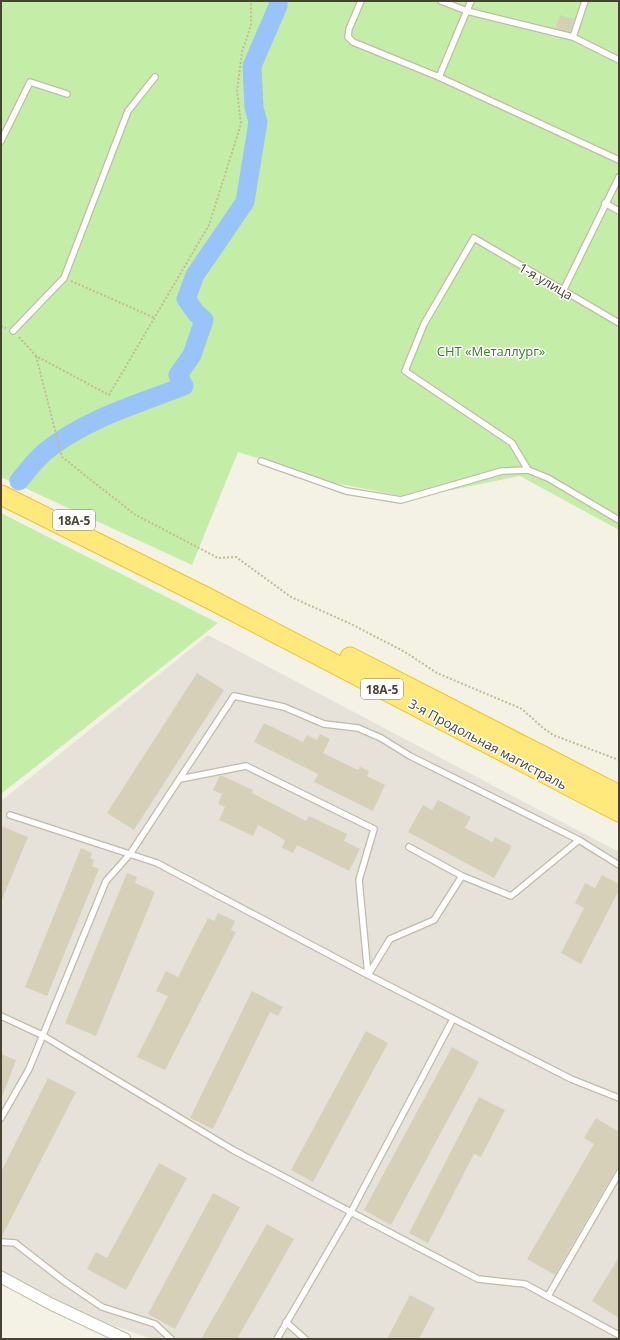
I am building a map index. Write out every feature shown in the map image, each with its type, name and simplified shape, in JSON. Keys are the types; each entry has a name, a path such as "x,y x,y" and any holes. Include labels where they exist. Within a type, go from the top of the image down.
{"highway":[{"name":"18А-5","path":"1,484 146,561"},
{"name":"18А-5","path":"1,495 146,561"},
{"name":"3-я Продольная магистраль","path":"146,561 619,795"},
{"name":"3-я Продольная магистраль","path":"146,561 619,812"}],"street":[{"path":"1,1277 50,1304 124,1339"}],"lane":[{"path":"360,1 348,29 348,36 354,42 438,77 619,160"},
{"path":"441,1 467,11 573,37 619,60"},
{"path":"438,77 471,1"},
{"path":"573,37 585,1"},
{"path":"13,331 64,278 128,111 155,77"},
{"path":"1,141 30,82 67,94"},
{"path":"563,291 619,177"},
{"path":"605,203 619,211"},
{"name":"1-я улица","path":"528,470 512,443 405,371 424,324 474,238 619,323"},
{"path":"261,461 346,490 401,500 502,471 528,470 548,478 619,520"},
{"path":"1,1118 29,1069 106,881 130,854 234,696 284,707 324,724 358,728 381,738 410,756 578,840 619,865"},
{"path":"180,779 246,766 374,829 359,880 368,975"},
{"path":"10,815 157,863 452,1019 571,1079 619,1098"},
{"path":"410,847 462,876 511,896 578,840"},
{"path":"368,975 390,939 434,920 462,876"},
{"path":"1,1016 42,1035 233,1150 478,1279 525,1284 619,1335"},
{"path":"277,1339 351,1212 452,1019"},
{"path":"548,1296 619,1173"},
{"path":"1,1242 15,1243 64,1281 102,1307 155,1324 171,1339"},
{"path":"286,1322 305,1339"}],"path":[{"path":"1,326 13,331 36,356 109,395 208,225 241,124 237,92 242,52 251,25 251,1"},
{"path":"64,278 155,318"},
{"path":"36,356 62,457 134,514 218,558 236,558 291,597 351,624 405,652 437,673 522,709 553,735 619,760"}],"shaded area":[{"path":"208,635 619,852 619,1339 152,1339 92,1318 1,1270 1,801"}],"green space":[{"name":"СНТ «Металлург»","path":"1,1 619,1 619,530 520,476 412,498 335,483 238,452 192,565 1,477"},
{"path":"1,513 218,623 1,794"}],"building":[{"path":"560,15 574,19 570,32 556,28"},
{"path":"197,673 224,690 134,830 107,813"},
{"path":"264,723 303,742 307,735 317,740 320,734 330,739 323,753 358,770 360,767 369,771 367,776 385,785 373,811 314,782 318,774 254,742"},
{"path":"220,775 253,790 252,793 306,821 309,816 347,834 344,841 360,849 349,871 297,845 293,853 282,848 285,840 258,825 253,836 219,820 225,807 218,804 222,794 213,790"},
{"path":"438,800 471,817 465,828 492,842 495,837 512,846 494,878 408,832 423,805 432,810"},
{"path":"1,826 28,837 1,902"},
{"path":"81,848 92,853 90,858 94,860 92,866 99,869 47,996 25,987"},
{"path":"127,873 137,877 135,883 155,892 96,1036 65,1023"},
{"path":"602,875 619,884 619,890 581,964 561,953 584,908 575,903 585,883 595,888"},
{"path":"218,913 235,921 231,930 236,932 165,1070 137,1057 168,996 156,991 166,971 178,977 208,918 214,921"},
{"path":"252,991 283,1007 278,1016 270,1012 213,1129 190,1118"},
{"path":"366,1031 388,1043 313,1182 291,1170"},
{"path":"452,1047 479,1062 391,1225 364,1210"},
{"path":"1,1054 16,1060 2,1097 1,1096"},
{"path":"48,1078 76,1092 1,1238 1,1172"},
{"path":"479,1097 505,1110 481,1157 474,1154 428,1243 409,1233"},
{"path":"596,1118 619,1132 619,1168 615,1171 555,1275 527,1259 594,1144 584,1138"},
{"path":"159,1163 187,1178 126,1290 87,1269 96,1252 107,1258"},
{"path":"213,1193 240,1207 175,1329 148,1314"},
{"path":"267,1224 294,1239 237,1339 201,1339"},
{"path":"619,1257 619,1318 592,1301"},
{"path":"410,1295 435,1308 419,1339 387,1339"}],"waterway":[{"path":"19,481 42,454 78,430 112,413 184,386 178,375 192,355 204,320 196,313 186,299 195,275 245,202 258,122 254,108 252,66 278,6 278,1"}]}
